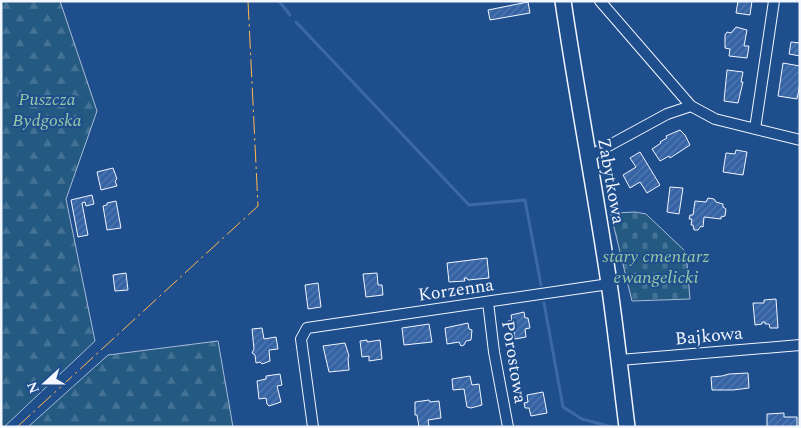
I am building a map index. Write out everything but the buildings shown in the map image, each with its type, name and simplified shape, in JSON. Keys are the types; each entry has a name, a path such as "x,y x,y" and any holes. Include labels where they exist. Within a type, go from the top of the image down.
{"street":[{"name":"Zabytkowa","path":"563,1 609,284 627,427"},
{"path":"600,1 691,106 715,119 800,140"},
{"path":"755,129 774,1"},
{"path":"588,157 667,114 691,106"},
{"name":"Korzenna","path":"313,427 301,339 307,328 609,284"},
{"name":"Porostowa","path":"488,302 494,352 508,427"},
{"name":"Bajkowa","path":"620,360 800,345"}],"green space":[{"name":"Puszcza Bydgoska","path":"1,1 60,1 97,111 66,199 95,341 4,427 1,427"},
{"name":"stary cmentarz ewangelicki","path":"635,212 646,214 686,252 690,299 632,301 611,215 614,213"},
{"path":"218,341 233,427 28,427 108,355"}],"waterway":[{"path":"279,1 290,15"},
{"path":"296,22 469,205 525,200 541,285"},
{"path":"544,303 563,407 582,419 612,427"}],"power":[{"path":"17,427 258,206 248,1"}]}
